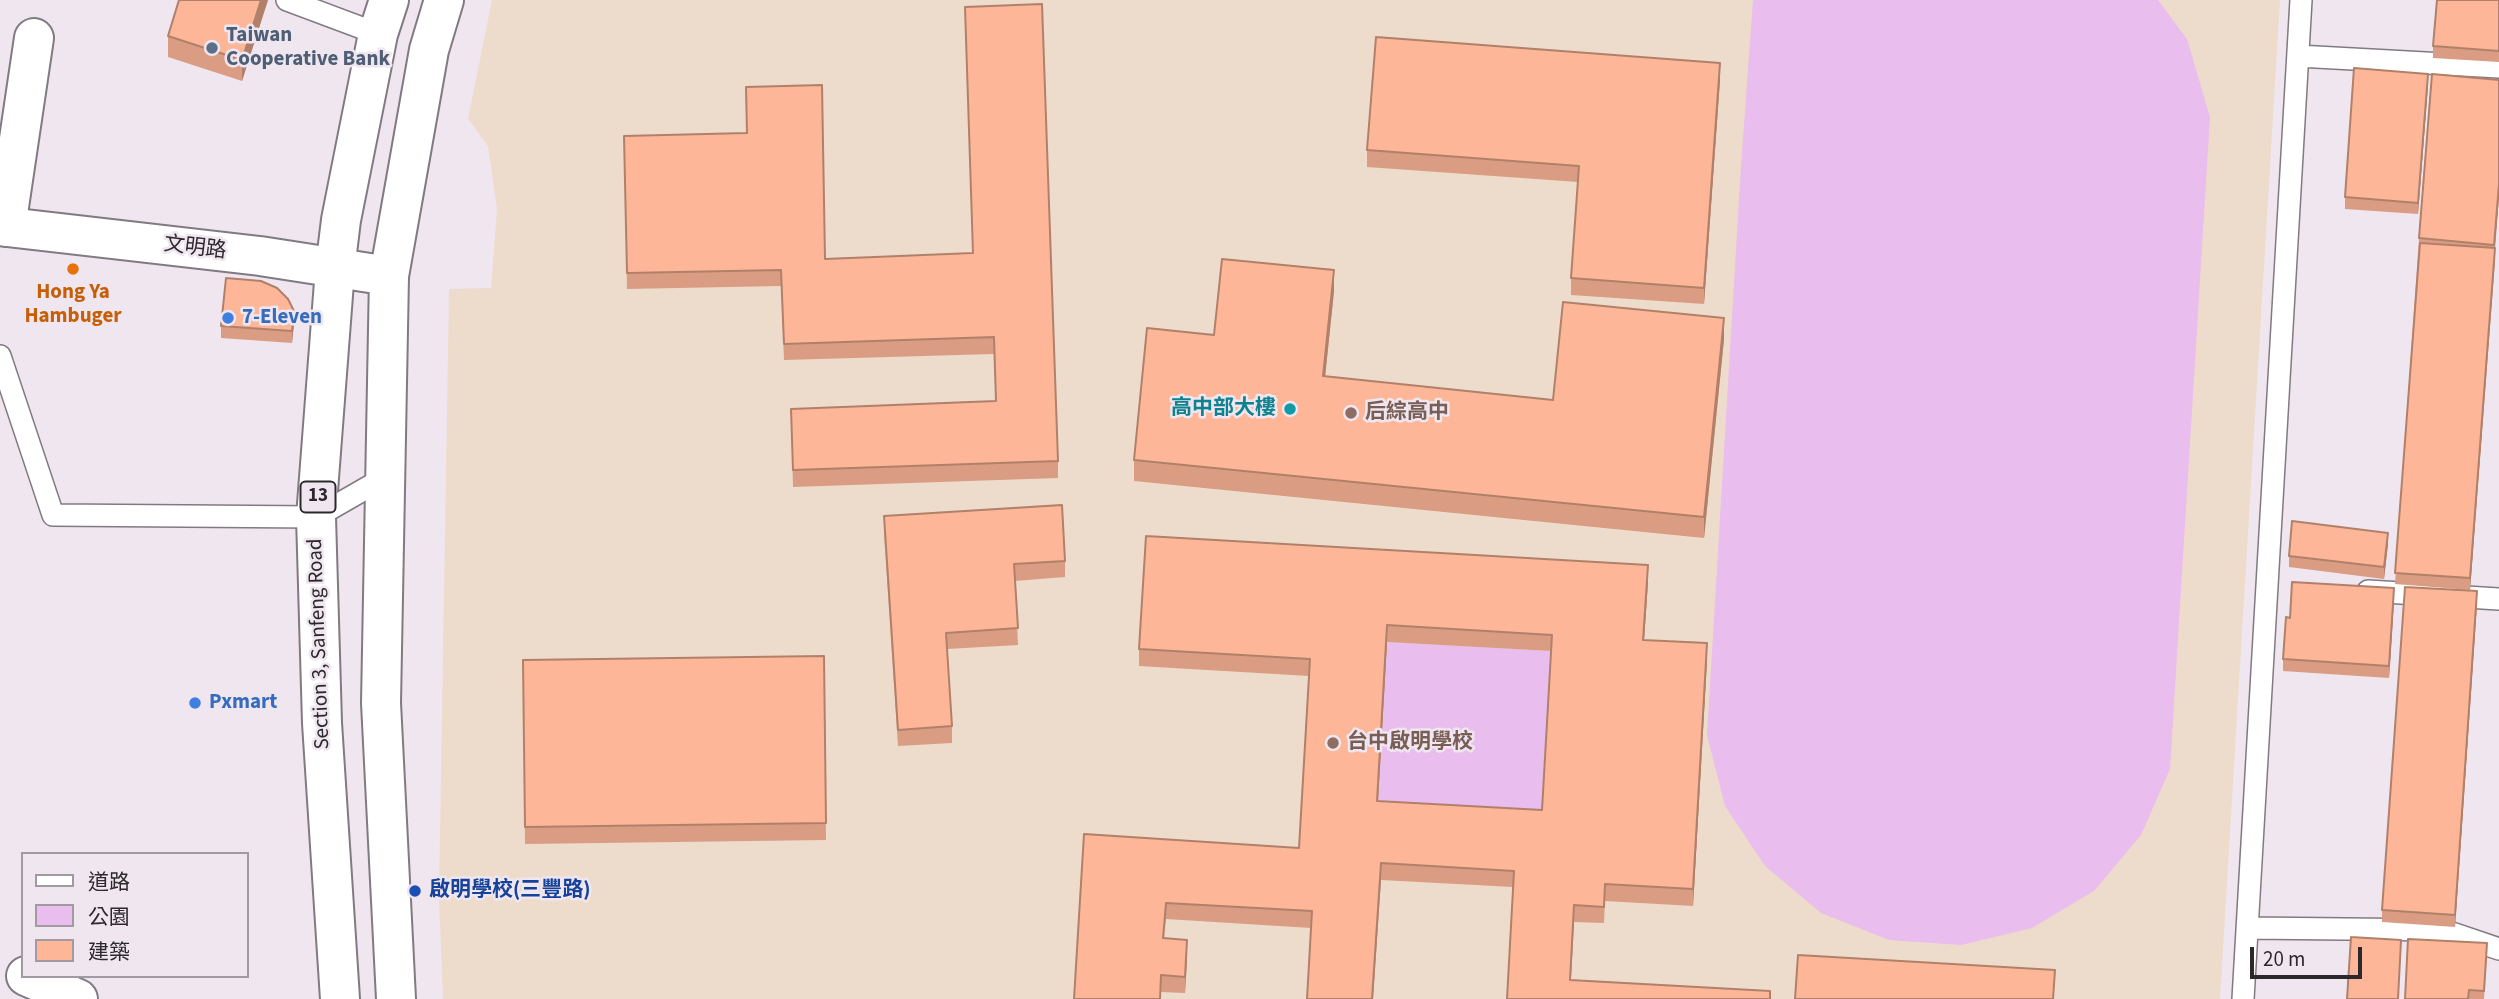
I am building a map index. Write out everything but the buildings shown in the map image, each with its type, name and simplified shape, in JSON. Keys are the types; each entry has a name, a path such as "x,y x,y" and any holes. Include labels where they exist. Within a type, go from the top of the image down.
{"main road":[{"path":"396,999 381,703 389,276 429,50 444,0"},
{"name":"Section 3, Sanfeng Road","path":"340,999 322,723 316,517 341,220 384,17"},
{"path":"3,226 34,38"},
{"name":"文明路","path":"3,226 260,256 389,276"},
{"path":"0,965 21,975"},
{"path":"29,978 78,999"}],"lane":[{"path":"288,0 384,17"},
{"path":"2243,999 2274,585 2301,0"},
{"path":"2298,56 2499,67"},
{"path":"0,356 53,515 316,517 384,478"},
{"path":"2349,590 2499,599"},
{"path":"2248,928 2443,930 2499,949"}],"shaded area":[{"name":"后綜高中","path":"492,0 2280,0 2220,999 443,999 439,898 449,289 491,288 497,209 488,146 468,119"}],"green space":[{"path":"1753,0 2158,0 2187,39 2210,117 2170,769 2141,835 2094,891 2032,928 1961,945 1889,940 1821,913 1765,866 1725,806 1707,735"},
{"path":"1387,642 1552,651 1542,827 1377,818"}],"place":[{"name":"Taiwan Cooperative Bank","path":"212,48"},
{"name":"Hong Ya Hambuger","path":"73,269"},
{"name":"7-Eleven","path":"228,318"},
{"name":"高中部大樓","path":"1290,409"},
{"name":"后綜高中","path":"1351,413"},
{"name":"Pxmart","path":"195,703"},
{"name":"台中啟明學校","path":"1333,743"},
{"name":"啟明學校(三豐路)","path":"415,891"}]}
